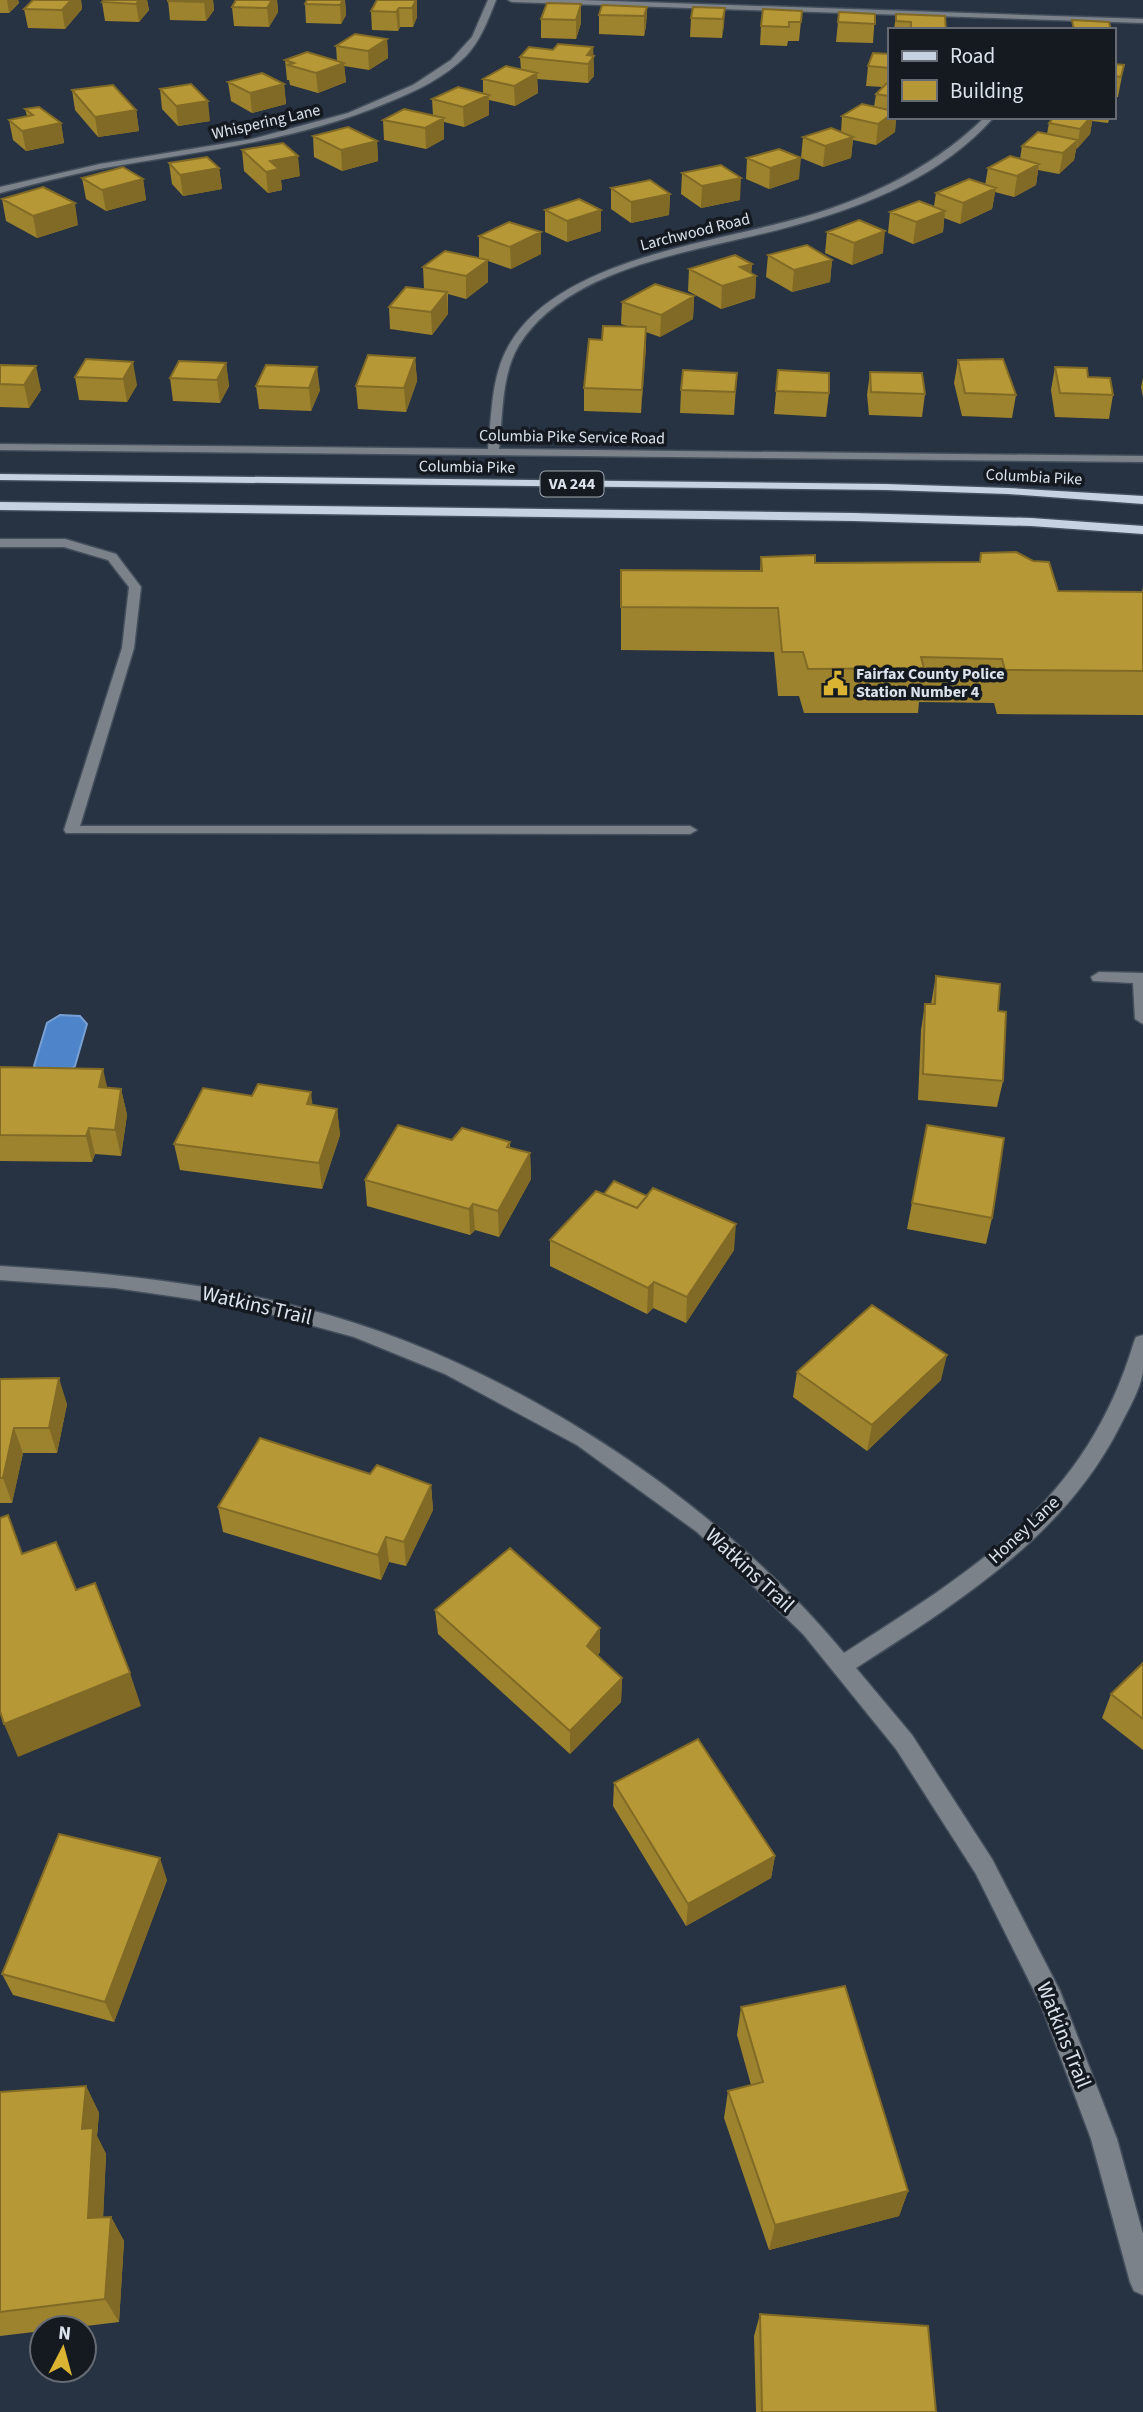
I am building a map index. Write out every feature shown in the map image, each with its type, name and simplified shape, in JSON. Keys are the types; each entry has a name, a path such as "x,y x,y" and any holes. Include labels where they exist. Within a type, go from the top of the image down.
{"main road":[{"name":"Columbia Pike","path":"0,477 886,487 1008,491 1143,500"},
{"name":"VA 244","path":"0,506 854,517 1031,522 1143,530"}],"street":[{"name":"Whispering Lane","path":"0,190 107,165 275,136 355,114 410,90 445,69 469,47 480,30 492,0"},
{"path":"512,0 1143,22"},
{"path":"1006,17 1007,28"},
{"name":"Larchwood Road","path":"493,452 505,363 523,333 554,304 583,286 648,258 778,227 876,194 949,154 988,119"},
{"name":"Columbia Pike Service Road","path":"0,447 1143,459"},
{"path":"0,543 65,543 113,557 135,587 128,648 71,830 690,830"},
{"path":"1099,976 1141,978 1143,1019"},
{"name":"Watkins Trail","path":"0,1273 103,1278 209,1293 283,1310 402,1348 502,1392 588,1441 677,1503 757,1572 844,1664 916,1755 1016,1921 1079,2066 1128,2215 1143,2281"},
{"name":"Honey Lane","path":"844,1664 943,1600 1027,1531 1076,1480 1117,1414 1143,1342"}],"water":[{"path":"60,1015 80,1016 87,1024 75,1066 66,1074 41,1073 34,1066 47,1023"}],"building":[{"path":"33,0 71,0 62,10 24,9"},
{"path":"139,0 136,4 102,2"},
{"path":"168,0 205,0 204,2"},
{"path":"236,0 272,0 267,8 232,7"},
{"path":"307,0 343,0 340,5 305,4"},
{"path":"377,0 416,0 412,8 399,8 396,12 371,11"},
{"path":"547,3 581,4 576,20 541,19"},
{"path":"602,5 647,7 644,16 599,15"},
{"path":"693,7 725,8 723,19 691,18"},
{"path":"763,9 802,11 801,22 789,22 789,27 761,26"},
{"path":"839,12 875,14 875,24 838,22"},
{"path":"896,14 945,16 946,28 911,28 911,22 896,21"},
{"path":"1072,20 1109,22 1110,28 1074,28"},
{"path":"355,34 387,39 368,51 336,46"},
{"path":"558,44 593,47 587,55 594,56 588,64 520,57 529,47 553,50"},
{"path":"307,52 344,63 316,73 288,65 294,63 285,60"},
{"path":"873,53 888,54 888,68 868,66"},
{"path":"1115,64 1124,65 1121,77 1115,76"},
{"path":"506,66 537,73 514,86 483,79"},
{"path":"262,73 284,84 250,93 228,82"},
{"path":"888,82 888,96 876,94"},
{"path":"191,84 208,101 176,106 160,89"},
{"path":"113,85 136,110 95,117 72,90"},
{"path":"458,87 489,95 463,107 432,99"},
{"path":"862,104 888,110 888,117 878,124 842,116"},
{"path":"39,107 61,123 22,131 9,120 33,115 25,109"},
{"path":"404,109 444,118 425,128 383,120"},
{"path":"1052,119 1089,119 1080,129 1049,123"},
{"path":"348,127 377,141 341,150 313,136"},
{"path":"831,128 853,137 825,146 803,137"},
{"path":"1038,132 1078,140 1063,153 1022,146"},
{"path":"283,143 298,156 270,161 279,169 266,172 242,150"},
{"path":"779,149 801,158 770,168 747,158"},
{"path":"1010,156 1039,164 1017,176 988,168"},
{"path":"207,157 219,168 180,175 169,163"},
{"path":"721,165 741,178 702,186 682,173"},
{"path":"123,167 143,179 102,190 82,178"},
{"path":"969,179 996,188 963,203 936,193"},
{"path":"650,180 670,194 631,202 611,188"},
{"path":"43,187 75,203 33,216 2,199"},
{"path":"579,199 601,210 567,221 545,210"},
{"path":"919,201 945,211 916,222 890,212"},
{"path":"859,220 885,231 854,243 827,232"},
{"path":"509,222 541,232 510,247 479,236"},
{"path":"807,245 832,260 794,270 768,255"},
{"path":"445,251 488,260 466,276 423,267"},
{"path":"735,255 752,264 740,267 756,276 722,286 689,269"},
{"path":"655,284 694,296 661,315 622,302"},
{"path":"406,287 447,292 431,312 389,307"},
{"path":"603,326 646,327 642,390 584,388 589,339 602,340"},
{"path":"368,355 415,358 404,388 356,386"},
{"path":"86,359 133,362 123,379 75,377"},
{"path":"1003,359 1016,395 965,393 958,360"},
{"path":"179,361 226,363 217,380 170,378"},
{"path":"0,365 36,366 24,385 0,384"},
{"path":"266,365 317,367 309,388 256,386"},
{"path":"1055,367 1087,368 1088,377 1110,378 1113,395 1060,393"},
{"path":"683,370 737,373 735,392 681,390"},
{"path":"778,370 829,373 829,393 776,391"},
{"path":"870,372 922,373 925,394 871,392"},
{"path":"1016,552 1033,561 1049,562 1058,591 1143,592 1143,671 1005,670 1002,659 921,657 924,668 808,669 803,652 782,652 778,608 621,607 621,570 762,571 761,557 815,555 815,563 980,562 981,553"},
{"path":"936,976 1000,984 998,1011 1006,1012 1003,1081 923,1074 925,1004 935,1004"},
{"path":"0,1067 103,1069 99,1087 121,1089 115,1130 89,1128 86,1136 0,1135"},
{"path":"258,1084 311,1092 307,1104 337,1109 319,1163 174,1144 203,1088 252,1096"},
{"path":"398,1125 452,1140 462,1128 510,1142 507,1147 530,1153 498,1211 473,1204 469,1209 365,1180"},
{"path":"927,1125 1004,1138 992,1218 912,1203"},
{"path":"614,1181 647,1196 637,1208 604,1194"},
{"path":"653,1188 736,1224 687,1297 654,1282 648,1288 550,1240 596,1191 637,1208"},
{"path":"872,1305 947,1355 872,1425 797,1372"},
{"path":"59,1378 49,1428 14,1428 3,1478 0,1478 0,1379"},
{"path":"260,1438 370,1474 377,1465 431,1485 404,1542 386,1537 378,1555 218,1507"},
{"path":"8,1515 22,1554 56,1542 76,1590 95,1583 130,1673 4,1724 0,1711 0,1518"},
{"path":"510,1548 600,1628 587,1646 622,1678 570,1731 435,1610"},
{"path":"1143,1663 1143,1719 1111,1694"},
{"path":"698,1739 775,1856 688,1904 614,1783"},
{"path":"59,1834 160,1858 105,2002 2,1974"},
{"path":"845,1986 908,2191 775,2225 728,2091 763,2082 741,2007"},
{"path":"86,2086 82,2129 93,2128 88,2218 111,2217 105,2299 0,2312 0,2092"},
{"path":"760,2314 928,2326 936,2412 762,2412"}],"place":[{"name":"Fairfax County Police Station Number 4","path":"836,683"}]}
